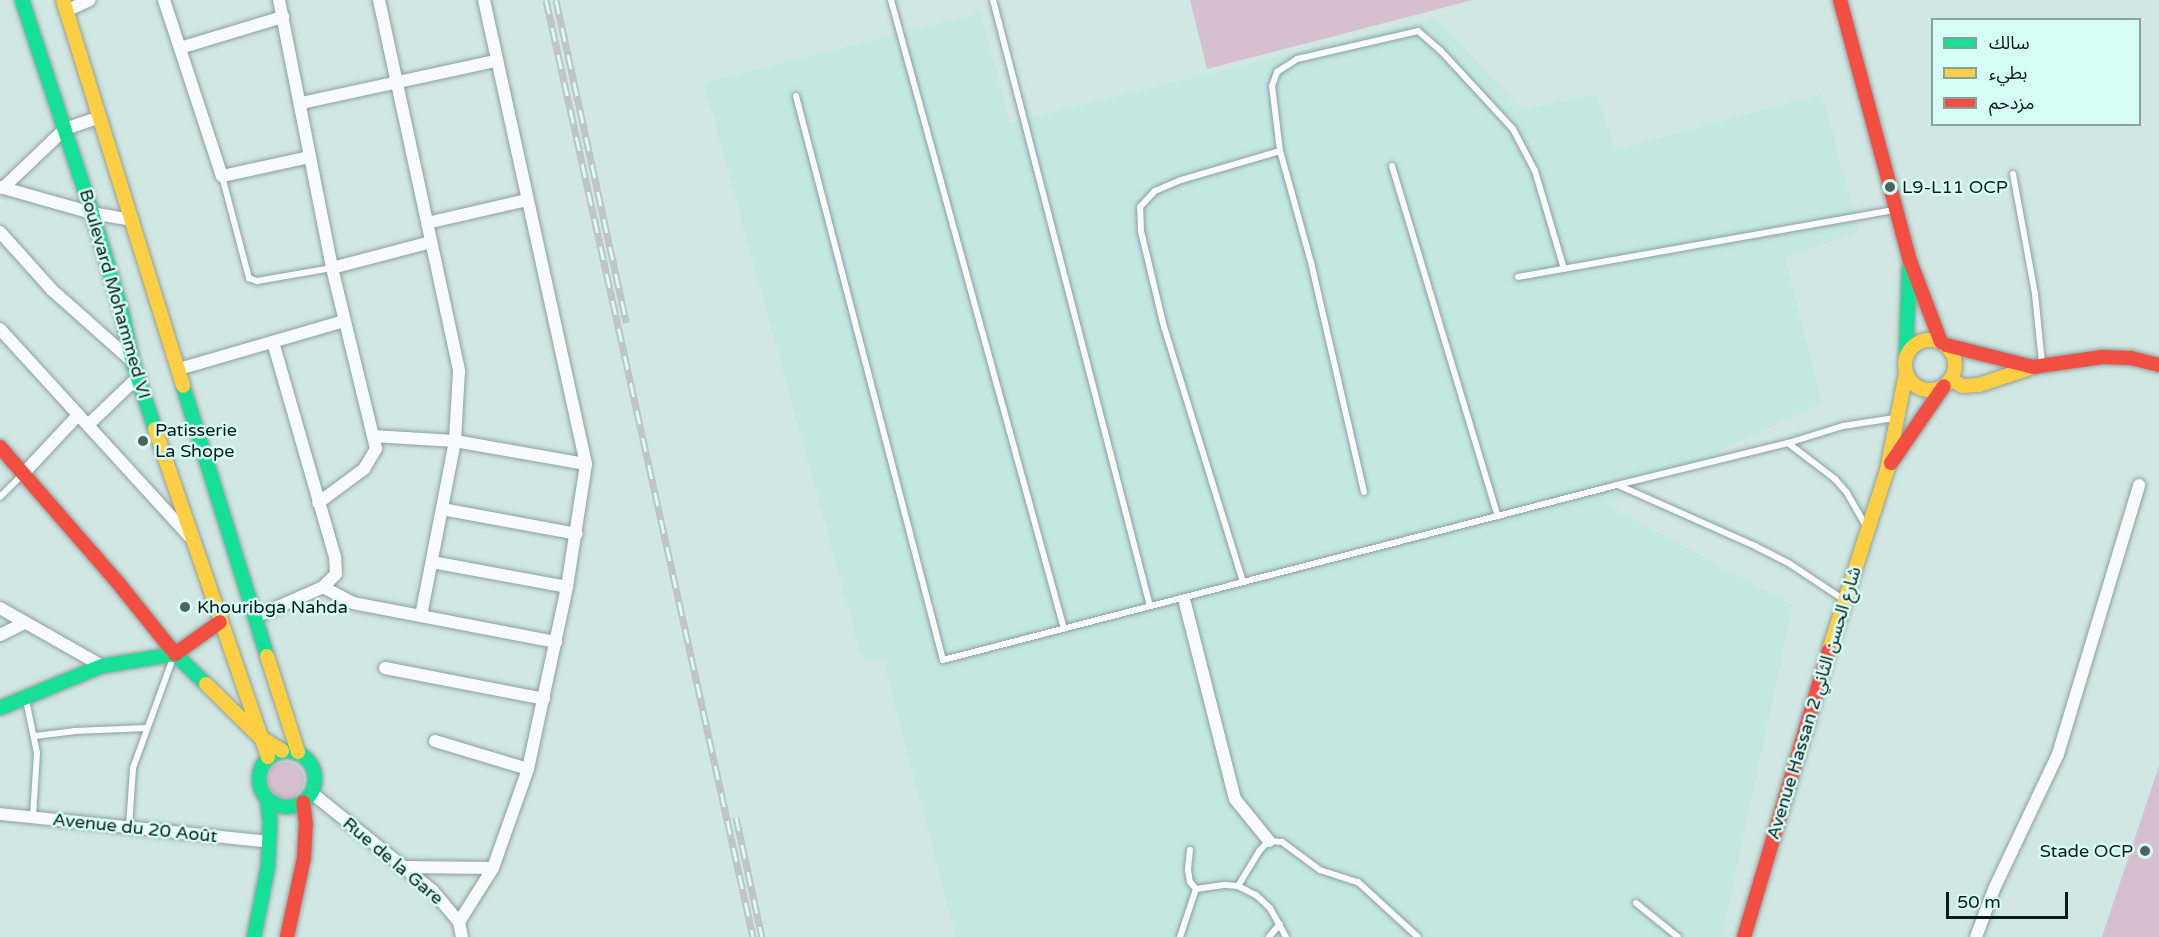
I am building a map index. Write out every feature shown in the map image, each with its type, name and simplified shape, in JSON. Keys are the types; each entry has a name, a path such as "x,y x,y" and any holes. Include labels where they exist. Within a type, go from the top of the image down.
{"main road":[{"name":"Boulevard Mohammed VI","path":"22,0 92,213 121,309 138,377 268,757"},
{"path":"1840,0 1910,261 1944,344 1955,358 1954,373 1947,383"},
{"name":"Boulevard Mohammed VI","path":"65,5 179,369 192,420 298,752"},
{"path":"1910,261 1906,374 1918,387 1926,390 1947,383 1963,386 1979,385 2038,367 2102,357 2131,358 2159,365"},
{"path":"1906,356 1920,341 1931,339 2038,367"},
{"name":"Avenue Hassan 2 شارع الحسن الثاني","path":"1744,937 1866,528 1887,470 1906,374"},
{"name":"Avenue Hassan 2 شارع الحسن الثاني","path":"1887,470 1947,383"},
{"path":"0,447 175,654 260,737 282,751"},
{"path":"0,708 102,666 175,654 220,622"},
{"path":"287,937 304,858 307,798 315,781 314,769 308,759 298,752 282,751 268,757 261,766 258,778 260,790 267,799 273,804 288,808 307,798"},
{"path":"254,937 268,866 267,799"}],"street":[{"path":"65,5 90,0"},
{"path":"164,0 222,176 310,157"},
{"path":"279,0 332,268 376,449 364,469 318,502"},
{"path":"379,0 459,371 455,441 421,616"},
{"path":"459,922 493,868 528,769 567,587 586,464 484,0"},
{"path":"180,48 283,17"},
{"path":"301,103 496,61"},
{"path":"2,187 65,129 100,117"},
{"path":"2,187 92,213 132,220"},
{"path":"427,223 527,200"},
{"path":"0,232 52,290 134,363"},
{"path":"332,268 431,242"},
{"path":"179,369 344,321"},
{"path":"0,329 193,541"},
{"path":"255,617 323,587 336,574 336,566 273,342"},
{"path":"88,425 138,377"},
{"path":"24,473 78,415"},
{"path":"373,436 455,441 586,464"},
{"path":"1976,937 1994,889 2058,754 2139,485"},
{"path":"442,509 577,534"},
{"path":"432,562 567,587"},
{"path":"323,587 353,603 556,642"},
{"path":"1185,603 1235,799 1269,841"},
{"path":"0,608 102,666"},
{"path":"0,635 26,623"},
{"path":"385,668 544,699"},
{"path":"435,741 528,769"},
{"name":"Rue de la Gare","path":"307,798 433,891 459,922 462,937"},
{"name":"Avenue du 20 Août","path":"0,814 269,842"},
{"path":"402,867 493,868"}],"lane":[{"path":"891,0 1064,628"},
{"path":"993,0 1150,606"},
{"path":"1364,492 1312,266 1280,151 1272,86 1277,72 1297,59 1418,31 1441,51 1513,129 1535,171 1564,269"},
{"path":"796,96 943,660 1617,485 1788,443 1843,426 1897,417"},
{"path":"1243,582 1164,327 1141,231 1140,207 1155,191 1181,180 1280,151"},
{"path":"1392,166 1498,516"},
{"path":"2013,174 2035,294 2038,367"},
{"path":"222,176 249,278 257,281 332,268"},
{"path":"1518,277 1896,210"},
{"path":"1788,443 1835,479 1847,493 1866,528"},
{"path":"0,497 24,473"},
{"path":"1617,485 1755,546 1790,564 1844,600"},
{"path":"129,827 133,768 175,654"},
{"path":"26,698 35,736 36,772 33,818"},
{"path":"35,736 74,731 147,728"},
{"path":"1238,886 1260,850 1269,841 1282,842 1320,870 1358,882 1418,937"},
{"path":"1190,850 1188,870 1190,882 1197,889"},
{"path":"1197,889 1226,885 1238,886 1256,896 1270,908 1286,937"},
{"path":"1180,937 1197,889"},
{"path":"1636,903 1678,937"},
{"path":"1269,937 1280,924"}],"shaded area":[{"path":"1190,0 1473,0 1207,69"},
{"path":"981,13 1010,123 1435,18 1522,110 1596,94 1616,150 1822,94 1859,231 1785,258 1822,403 1605,504 1793,605 1722,937 956,937 884,664 861,655 704,83"},
{"path":"286,762 299,767 304,780 299,793 286,798 273,793 268,780 273,767"},
{"name":"Stade OCP","path":"2159,766 2159,937 2102,937"}],"railway":[{"path":"546,0 753,937"},
{"path":"556,0 626,322"},
{"path":"736,817 762,937"}],"traffic: fast":[{"path":"22,0 92,213 121,309 133,363 155,429"},
{"path":"1906,356 1909,268"},
{"path":"183,386 267,656"},
{"path":"0,708 102,666 175,654 206,684"},
{"path":"281,751 293,751 303,755 311,763 315,779 311,795 303,803 293,807 281,807 271,803 263,795 259,785 259,773 263,763 271,755 281,751"},
{"path":"254,937 268,866 270,822 267,799"}],"traffic: slow":[{"path":"63,0 183,386"},
{"path":"1925,340 1935,340 1948,347 1955,360 1955,365 1955,370 1948,383 1935,390 1925,390 1916,386 1909,379 1905,370 1905,360 1909,351 1916,344 1925,340"},
{"path":"1951,380 1963,386 1979,385 2033,367"},
{"path":"1829,650 1887,470 1906,373"},
{"path":"155,429 268,757"},
{"path":"267,656 298,752"},
{"path":"206,684 260,737 282,751"}],"traffic: jam":[{"path":"1840,0 1910,261 1941,342"},
{"path":"1946,345 2033,367 2102,357 2131,358 2159,365"},
{"path":"1891,463 1944,386"},
{"path":"0,447 119,584 175,654 220,622"},
{"path":"1744,937 1829,650"},
{"path":"287,937 304,858 306,825 303,802"}],"place":[{"name":"L9-L11 OCP","path":"1890,187"},
{"name":"Patisserie La Shope","path":"143,441"},
{"name":"Khouribga Nahda","path":"185,607"},
{"name":"Stade OCP","path":"2145,851"}]}
